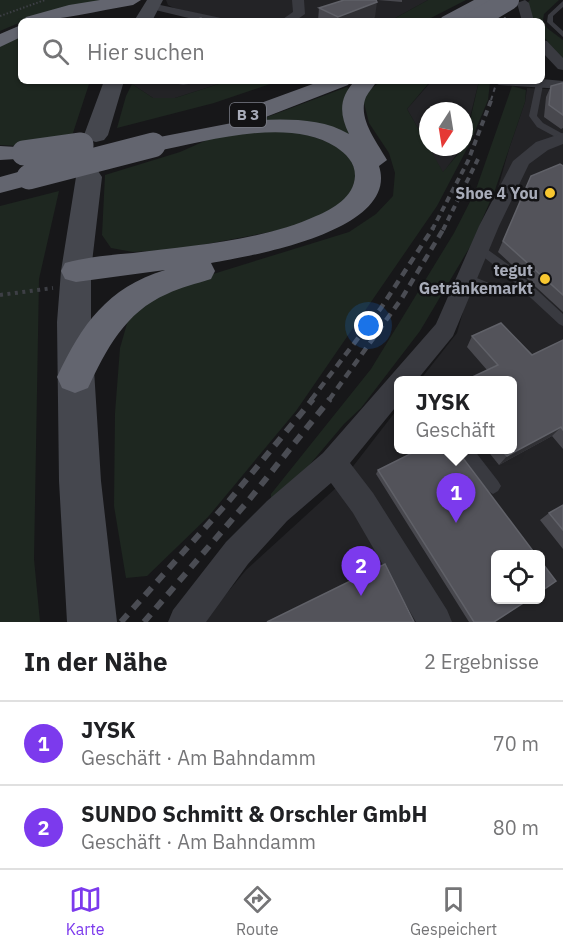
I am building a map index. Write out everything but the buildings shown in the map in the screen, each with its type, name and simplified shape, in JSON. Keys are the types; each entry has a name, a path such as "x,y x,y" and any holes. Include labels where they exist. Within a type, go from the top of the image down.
{"highway":[{"path":"42,18 69,10 133,0"},
{"path":"454,18 486,0"},
{"path":"481,18 516,2"},
{"path":"108,5 149,10"},
{"path":"63,18 94,13 149,10"},
{"path":"0,36 18,28"},
{"path":"0,41 18,29"},
{"name":"B 3","path":"144,139 300,84"},
{"name":"B 3","path":"0,170 20,162 223,124 333,84"},
{"path":"75,278 87,289 115,291 154,286 306,238 336,226 359,212 371,198 378,177 374,159 352,114 353,99 365,84"},
{"path":"75,278 193,257 304,232 344,213 359,199 367,183 366,167 357,152 341,139 311,128 289,125 267,126 144,139"},
{"name":"B 3","path":"0,185 20,162"},
{"path":"75,377 92,342 103,326 130,301 154,286"}],"main road":[{"path":"96,135 113,84"},
{"path":"89,177 75,278 75,377 83,528 92,622"}],"street":[{"path":"295,18 300,10 298,0"},
{"path":"516,2 526,18"},
{"path":"149,10 182,18"},
{"path":"149,10 198,18"},
{"path":"545,47 563,66"},
{"path":"528,84 563,85"},
{"path":"407,376 445,329 476,282 480,248 522,160 542,146 563,138"},
{"path":"185,622 237,553 277,511 333,463 394,392"},
{"path":"333,463 363,503 435,622"}],"lane":[{"path":"563,3 550,16 550,22 563,35"},
{"path":"539,85 533,117 540,125 563,138"},
{"path":"480,248 509,271 563,321"},
{"path":"468,454 493,486"}],"path":[{"path":"0,295 75,278"}],"shaded area":[{"path":"0,0 111,0 30,18 18,18 18,23 0,31"},
{"path":"166,0 428,0 395,18 217,18 168,5"},
{"path":"428,0 466,0 431,18 395,18"},
{"path":"530,0 559,0 544,14 543,18 532,18 527,3"},
{"path":"545,24 563,40 563,59 545,38"},
{"path":"18,35 18,84 89,84 71,139 18,146 0,145 0,47"},
{"path":"132,84 219,84 175,98 153,98"},
{"path":"132,84 153,98 175,98 219,84 270,84 214,103 117,128 126,96"},
{"path":"377,84 428,84 407,109 419,130 419,156 434,156 443,172 456,156 463,156 437,206 296,411 208,517 147,576 126,578 114,506 115,413 120,348 128,320 152,298 184,283 349,232 376,214 393,196 395,173 389,153 369,123 363,99"},
{"path":"429,84 478,84 473,105 473,102 419,102 419,130 407,109"},
{"path":"478,84 490,84 488,100 473,136 473,107"},
{"path":"512,86 526,90 525,102 495,190 471,245 420,331 361,408 344,424 306,469 271,499 271,494 371,369 454,233 475,192"},
{"path":"347,87 350,90 354,138 310,124 262,119"},
{"path":"527,88 563,90 563,622 203,622 246,570 337,487 394,413 394,454 517,454 517,376 423,376 457,333 509,149 525,102"},
{"path":"288,128 345,148 360,180 343,206 286,229 180,249 133,252 111,248 102,235 105,175 180,152 207,140 234,134"},
{"path":"433,156 455,156 443,173"},
{"path":"59,191 39,279 34,559 40,622 0,622 0,206"}],"railway":[{"path":"504,0 505,18"},
{"path":"491,100 496,84"},
{"path":"432,230 468,161 492,98"},
{"path":"444,228 478,159"},
{"path":"311,400 381,308 433,228"},
{"path":"329,400 402,298 444,228"},
{"path":"121,622 228,502 313,399"},
{"path":"144,622 248,501 330,399"}],"place":[{"name":"Shoe 4 You","path":"550,193"},
{"name":"tegut Getränkemarkt","path":"545,279"},
{"name":"JYSK","path":"456,523"},
{"name":"SUNDO Schmitt & Orschler GmbH","path":"361,596"}]}
